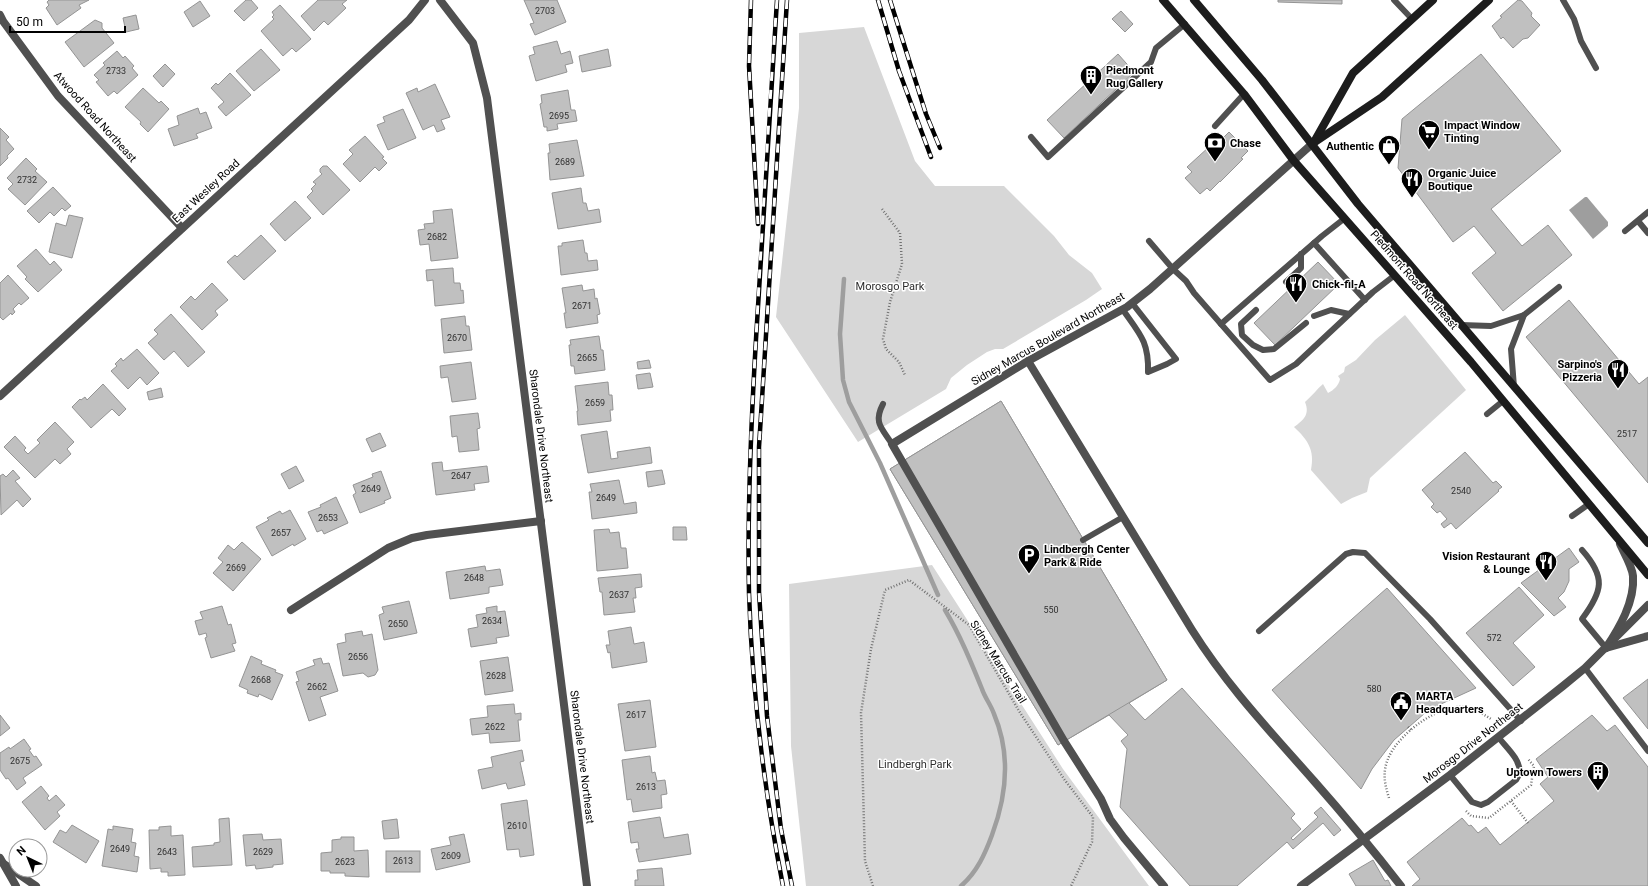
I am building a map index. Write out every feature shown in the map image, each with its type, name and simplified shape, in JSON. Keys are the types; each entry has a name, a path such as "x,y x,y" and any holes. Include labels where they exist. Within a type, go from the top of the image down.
{"main road":[{"name":"Piedmont Road Northeast","path":"1163,0 1244,94 1294,161 1395,275 1503,401 1648,575"},
{"name":"Piedmont Road Northeast","path":"1194,0 1262,80 1358,204 1648,543"},
{"name":"Sidney Marcus Boulevard Northeast","path":"1312,144 1353,73 1433,0"},
{"name":"Sidney Marcus Boulevard Northeast","path":"1312,144 1382,97 1489,0"}],"street":[{"name":"East Wesley Road","path":"0,396 409,20 425,0"},
{"name":"Sharondale Drive Northeast","path":"440,0 473,43 486,98 587,886"},
{"name":"Atwood Road Northeast","path":"0,15 58,96 182,228"},
{"name":"Sidney Marcus Boulevard Northeast","path":"892,444 1028,361 1123,310 1173,269 1312,144"},
{"path":"1028,361 1192,630 1221,673 1254,714 1364,839 1400,886"},
{"path":"892,444 1064,741 1101,799 1110,819 1164,886"},
{"path":"291,610 388,548 412,538 541,521"},
{"path":"1606,648 1623,620 1632,589 1633,575 1619,540"},
{"name":"Morosgo Drive Northeast","path":"1304,885 1520,721 1585,668 1648,605"},
{"path":"1606,648 1648,636"},
{"path":"2,861 16,886"},
{"path":"2,861 36,886"}],"lane":[{"path":"1198,0 1202,9"},
{"path":"1394,0 1412,19"},
{"path":"1563,0 1574,19 1581,41 1596,68"},
{"path":"1030,137 1048,156 1151,62 1156,48 1185,24"},
{"path":"1214,126 1244,94"},
{"path":"1625,231 1648,212"},
{"path":"1221,324 1314,242 1345,218"},
{"path":"1638,221 1648,233"},
{"path":"1149,241 1173,269 1186,281 1194,293 1270,380 1296,364 1373,292 1395,275"},
{"path":"1314,242 1365,300"},
{"path":"1286,282 1301,268 1301,254"},
{"path":"1460,325 1491,326 1524,315 1559,287"},
{"path":"1123,310 1142,337 1148,355 1148,372 1176,359 1132,303"},
{"path":"1256,310 1241,324 1242,335 1253,345 1263,350 1274,349 1306,323"},
{"path":"1314,316 1331,310 1349,314"},
{"path":"1514,387 1511,348 1524,315"},
{"path":"1487,414 1503,401"},
{"path":"883,404 878,414 880,426 892,444"},
{"path":"1572,516 1589,504"},
{"path":"1084,540 1123,516"},
{"path":"1582,550 1592,561 1600,582 1594,603 1582,619 1606,648"},
{"path":"1259,631 1346,554 1353,552 1365,553 1430,619 1520,721"},
{"path":"1585,668 1648,751"},
{"path":"1450,775 1472,802 1481,805 1488,802 1516,780 1520,773 1517,760 1499,738"}],"path":[{"path":"882,210 900,233 902,264 890,302 883,338 886,349 899,362 905,375"},
{"name":"Sidney Marcus Trail","path":"872,886 865,861 861,713 871,648 885,590 909,580 968,625 1019,711 1064,779 1093,817 1092,842 1071,886"},
{"path":"1389,798 1385,786 1384,774 1388,759 1397,743 1411,730 1439,712 1454,708 1466,707 1478,711 1491,719"},
{"path":"1408,727 1411,730"},
{"path":"1511,801 1528,822"}],"green space":[{"name":"Morosgo Park","path":"864,27 915,161 935,186 1004,186 1054,236 1069,255 1092,273 1102,289 1003,349 995,349 987,352 951,378 946,389 858,442 776,317 799,108 799,33"},
{"path":"1405,315 1466,390 1370,478 1367,492 1341,504 1311,470 1311,451 1307,441 1294,427 1301,422 1305,416 1307,410 1305,402 1323,384 1328,393 1334,389 1340,379 1338,376 1344,372 1345,367 1356,360 1375,340"},
{"name":"Lindbergh Park","path":"932,565 1063,769 1149,886 806,886 791,746 789,584"}],"shaded area":[{"path":"1587,197 1608,222 1608,226 1593,239 1569,210"}],"building":[{"path":"49,0 89,0 79,5 81,8 57,25 46,8 49,5 47,2"},
{"path":"246,0 251,0 258,8 244,21 234,11"},
{"path":"318,0 347,0 342,4 346,8 328,25 324,21 314,31 301,16"},
{"path":"524,0 557,0 566,22 535,35 530,24 534,23"},
{"path":"1278,0 1342,0 1342,4 1278,2"},
{"path":"1518,0 1522,1 1532,13 1531,16 1540,25 1528,38 1523,39 1513,48 1503,37 1501,39 1492,26 1502,17 1500,16"},
{"path":"200,1 210,16 193,27 184,12"},
{"path":"280,5 311,39 296,52 292,48 283,56 261,31 274,19 272,17 274,15 272,12"},
{"path":"1121,11 1133,24 1125,32 1112,19"},
{"path":"136,15 139,29 126,32 123,18"},
{"path":"95,20 102,23 102,28 114,43 84,67 65,42"},
{"path":"557,41 561,54 570,51 573,63 565,65 567,72 536,81 529,56 535,54 533,47"},
{"path":"261,49 280,70 254,91 236,71"},
{"path":"608,49 611,66 582,72 579,56"},
{"path":"117,51 123,58 125,56 134,66 132,68 138,75 117,94 114,91 108,96 96,82 99,80 94,75 105,65 103,63"},
{"name":"Piedmont Rug Gallery","path":"1118,54 1134,72 1064,138 1047,120"},
{"path":"1481,54 1561,151 1491,209 1522,246 1548,225 1572,255 1503,311 1472,273 1496,253 1474,226 1453,242 1398,168 1402,119"},
{"path":"165,64 175,74 163,87 153,76"},
{"path":"230,73 251,95 226,116 218,107 224,102 211,88 216,83 218,85"},
{"path":"435,84 450,117 441,120 445,129 437,132 434,125 423,130 406,93 417,88 418,92"},
{"path":"143,88 159,103 161,101 169,109 148,132 140,124 141,122 125,107"},
{"path":"568,90 571,110 575,110 577,121 557,124 558,129 547,131 547,127 544,127 540,104 542,103 541,95"},
{"path":"198,108 200,114 206,112 212,128 196,134 198,138 174,146 168,129 179,125 177,116"},
{"path":"403,109 416,138 388,150 377,125 385,122 383,117"},
{"path":"0,128 9,137 6,140 14,149 0,166"},
{"name":"Chase","path":"1229,132 1248,151 1241,158 1243,159 1210,191 1207,188 1200,194 1185,178 1192,172 1187,167 1221,136 1223,138"},
{"path":"365,136 384,157 382,158 387,163 379,171 375,167 360,182 343,164 353,154 349,150"},
{"path":"577,140 584,176 550,180 548,153 550,153 549,144"},
{"path":"26,158 37,169 35,171 47,182 25,205 8,189 13,184 7,178"},
{"path":"323,166 327,166 350,190 323,215 307,197 313,191 311,189 316,184 313,182 322,174 320,169"},
{"path":"53,187 71,206 65,211 62,208 54,216 50,212 39,223 27,211"},
{"path":"581,188 583,203 586,203 588,211 599,209 601,222 558,229 552,193"},
{"path":"295,201 311,218 285,241 270,224"},
{"path":"452,209 458,258 431,261 429,244 420,245 418,230 425,229 424,224 434,223 433,211"},
{"path":"69,215 83,218 72,258 49,252 56,223 66,226"},
{"path":"261,235 276,251 244,280 227,262 235,255 237,257"},
{"path":"583,240 588,261 597,260 598,270 561,275 558,246 562,246 562,243"},
{"path":"36,249 50,265 54,261 62,270 38,292 25,279 27,277 17,266"},
{"name":"Chick-fil-A","path":"1318,262 1339,284 1275,345 1254,323"},
{"path":"453,268 454,283 460,283 461,291 463,290 464,303 435,306 433,280 427,281 426,270"},
{"path":"8,275 29,298 21,305 19,303 13,309 15,312 12,315 11,313 3,320 0,317 0,283"},
{"path":"212,283 228,300 215,311 218,315 202,330 180,307 191,296 195,300"},
{"path":"582,285 583,291 594,289 595,299 597,298 600,314 597,315 598,323 566,328 564,313 566,313 562,288"},
{"path":"1569,300 1639,384 1648,377 1648,483 1526,337"},
{"path":"171,314 205,352 188,367 174,351 164,360 148,343 158,334 154,330"},
{"path":"465,316 466,326 469,326 472,350 444,353 441,319"},
{"path":"599,336 601,350 603,350 605,370 575,374 574,366 571,366 570,340"},
{"path":"137,349 159,373 147,385 140,377 128,389 111,371 117,366 115,364 121,358 123,361"},
{"path":"649,360 651,368 638,369 637,362"},
{"path":"471,362 476,399 452,402 448,377 441,378 440,366"},
{"path":"650,373 653,387 638,389 636,375"},
{"path":"608,382 609,395 612,395 613,410 610,410 611,421 578,425 575,386"},
{"path":"103,384 126,409 119,416 112,409 91,428 72,407 80,399 81,400 85,397 87,400"},
{"path":"161,388 163,397 149,400 147,392"},
{"name":"Lindbergh Center Park & Ride","path":"1001,401 1167,680 1129,703 1145,720 1182,688 1295,814 1291,818 1301,829 1291,838 1293,840 1318,817 1314,813 1321,807 1341,830 1334,836 1323,823 1293,849 1287,842 1237,886 1190,886 1120,807 1127,749 1121,741 1128,735 1109,715 1058,745 890,469"},
{"name":"Lindbergh Center Park & Ride","path":"1001,401 1167,680 1058,745 890,469"},
{"path":"478,413 480,428 477,429 479,450 459,452 457,436 452,437 450,416"},
{"path":"55,422 74,442 67,449 71,454 60,464 55,459 35,478 4,447 15,436 26,448 24,450 28,454 40,443 37,440"},
{"path":"607,431 611,459 618,458 617,452 650,447 652,463 588,473 581,435"},
{"path":"380,433 386,446 372,452 366,439"},
{"path":"1465,452 1493,483 1496,481 1502,487 1456,529 1451,523 1444,528 1441,524 1447,519 1440,511 1437,513 1431,507 1434,504 1422,490"},
{"path":"442,462 443,471 487,466 489,482 474,484 475,490 436,495 432,463"},
{"path":"296,466 304,481 289,489 281,474"},
{"path":"13,470 20,478 15,481 31,499 23,507 17,500 1,515 0,476 3,474 6,477"},
{"path":"662,470 665,484 648,487 646,472"},
{"path":"381,471 391,498 384,501 385,503 360,513 353,495 356,493 353,485 373,477 372,474"},
{"path":"619,480 624,504 636,502 637,513 592,519 589,492 592,492 590,484"},
{"path":"336,497 348,523 324,534 322,530 317,532 308,512 321,507 320,505"},
{"path":"290,510 306,539 294,546 293,544 272,556 256,527 269,520 267,518 280,511 282,514"},
{"path":"673,527 686,527 687,540 673,540"},
{"path":"609,529 610,533 619,532 621,548 626,548 628,568 597,571 594,530"},
{"path":"242,542 261,559 233,591 213,573 223,562 218,558 228,545 234,550"},
{"name":"Vision Restaurant & Lounge","path":"1569,548 1579,562 1569,569 1569,581 1564,592 1558,598 1566,607 1554,616 1521,583"},
{"path":"485,566 486,571 500,569 503,585 489,587 489,593 450,599 446,572"},
{"path":"641,574 642,587 635,588 636,598 633,598 635,612 604,615 602,592 600,592 598,578"},
{"path":"1519,587 1544,615 1513,643 1535,667 1513,686 1466,633"},
{"path":"1387,588 1476,688 1425,713 1394,740 1372,769 1361,789 1272,690"},
{"path":"409,601 417,633 384,640 379,615 384,613 382,607"},
{"path":"222,606 228,625 231,624 236,643 232,644 235,651 211,658 205,638 207,637 206,633 199,635 195,621 203,619 200,612"},
{"path":"497,606 497,612 505,611 509,636 496,638 497,643 471,647 468,629 478,627 476,615 487,613 486,608"},
{"path":"631,627 634,644 644,642 647,662 612,668 610,652 608,653 606,645 610,645 608,631"},
{"path":"362,631 363,636 372,634 378,670 375,675 368,677 363,673 343,676 337,644 346,642 345,634"},
{"path":"251,656 262,661 261,664 276,670 275,672 283,675 272,700 259,694 258,697 247,693 248,690 239,686"},
{"path":"508,657 513,691 485,695 480,661"},
{"path":"321,658 323,664 329,663 338,691 320,697 326,715 309,721 296,682 299,681 296,672 315,665 313,660"},
{"path":"1648,679 1648,729 1623,698"},
{"path":"650,700 656,747 625,751 618,704"},
{"path":"514,704 515,714 521,713 521,720 518,720 520,741 490,743 489,733 472,735 470,719 488,717 487,706"},
{"path":"0,715 10,728 0,736"},
{"name":"Uptown Towers","path":"1592,715 1607,731 1615,725 1648,767 1648,886 1412,886 1420,879 1407,862 1462,818 1478,833 1486,827 1500,845 1554,801 1540,784 1548,777 1536,759"},
{"path":"24,739 31,749 29,750 34,757 36,756 42,765 23,778 26,783 17,790 8,778 6,779 0,770 0,753 9,747 10,749"},
{"path":"522,750 524,761 520,762 525,785 508,789 506,783 482,789 478,770 493,767 491,757"},
{"path":"650,756 652,773 655,772 657,781 665,780 667,794 661,795 662,808 633,812 631,799 627,800 622,760"},
{"path":"41,786 49,796 47,798 49,801 56,795 65,805 57,812 60,816 45,830 22,802"},
{"path":"527,800 534,855 520,857 519,849 507,850 501,804"},
{"path":"660,817 664,838 688,834 691,854 639,862 636,849 639,849 638,842 631,843 628,822"},
{"path":"229,818 232,865 193,867 192,847 214,845 214,843 220,842 219,819"},
{"path":"397,819 399,838 384,839 382,821"},
{"path":"72,825 99,841 86,863 53,842 60,830 66,833"},
{"path":"113,826 133,829 131,842 136,843 134,856 139,857 137,872 102,866 108,829 113,830"},
{"path":"171,826 171,836 183,835 185,875 168,876 168,872 161,872 161,868 150,869 149,830 159,830 159,827"},
{"path":"262,834 263,840 281,839 283,864 256,869 255,865 246,866 243,835"},
{"path":"464,834 470,862 436,870 431,849 451,845 449,837"},
{"path":"341,837 354,837 354,851 368,850 369,877 345,876 345,873 330,873 330,871 321,871 321,853 332,852 332,840 341,839"},
{"path":"386,851 420,851 420,872 386,872"},
{"path":"1373,860 1385,881 1388,880 1391,886 1356,886 1349,874"},
{"path":"662,868 664,886 635,886 635,880 638,880 637,870"}],"waterway":[{"path":"844,279 840,334 843,380 849,402 880,463 938,595"},
{"path":"945,610 993,711 1003,744 1005,759 1004,790 992,835 980,862 972,875 961,886"}],"railway":[{"path":"751,0 749,66 758,224"},
{"path":"777,0 763,212 750,466 749,593 753,667 760,740 770,813 783,886"},
{"path":"787,0 759,447 759,592 767,716 781,829 792,886"},
{"path":"878,0 899,71 931,157"},
{"path":"890,0 926,114 940,148"}],"place":[{"name":"Piedmont Rug Gallery","path":"1091,96"},
{"name":"Impact Window Tinting","path":"1429,150"},
{"name":"Chase","path":"1215,162"},
{"name":"Authentic","path":"1389,166"},
{"name":"Organic Juice Boutique","path":"1412,198"},
{"name":"Chick-fil-A","path":"1296,304"},
{"name":"Sarpino's Pizzeria","path":"1618,390"},
{"name":"Lindbergh Center Park & Ride","path":"1029,574"},
{"name":"Vision Restaurant & Lounge","path":"1546,582"},
{"name":"MARTA Headquarters","path":"1401,722"},
{"name":"Uptown Towers","path":"1598,792"}]}
